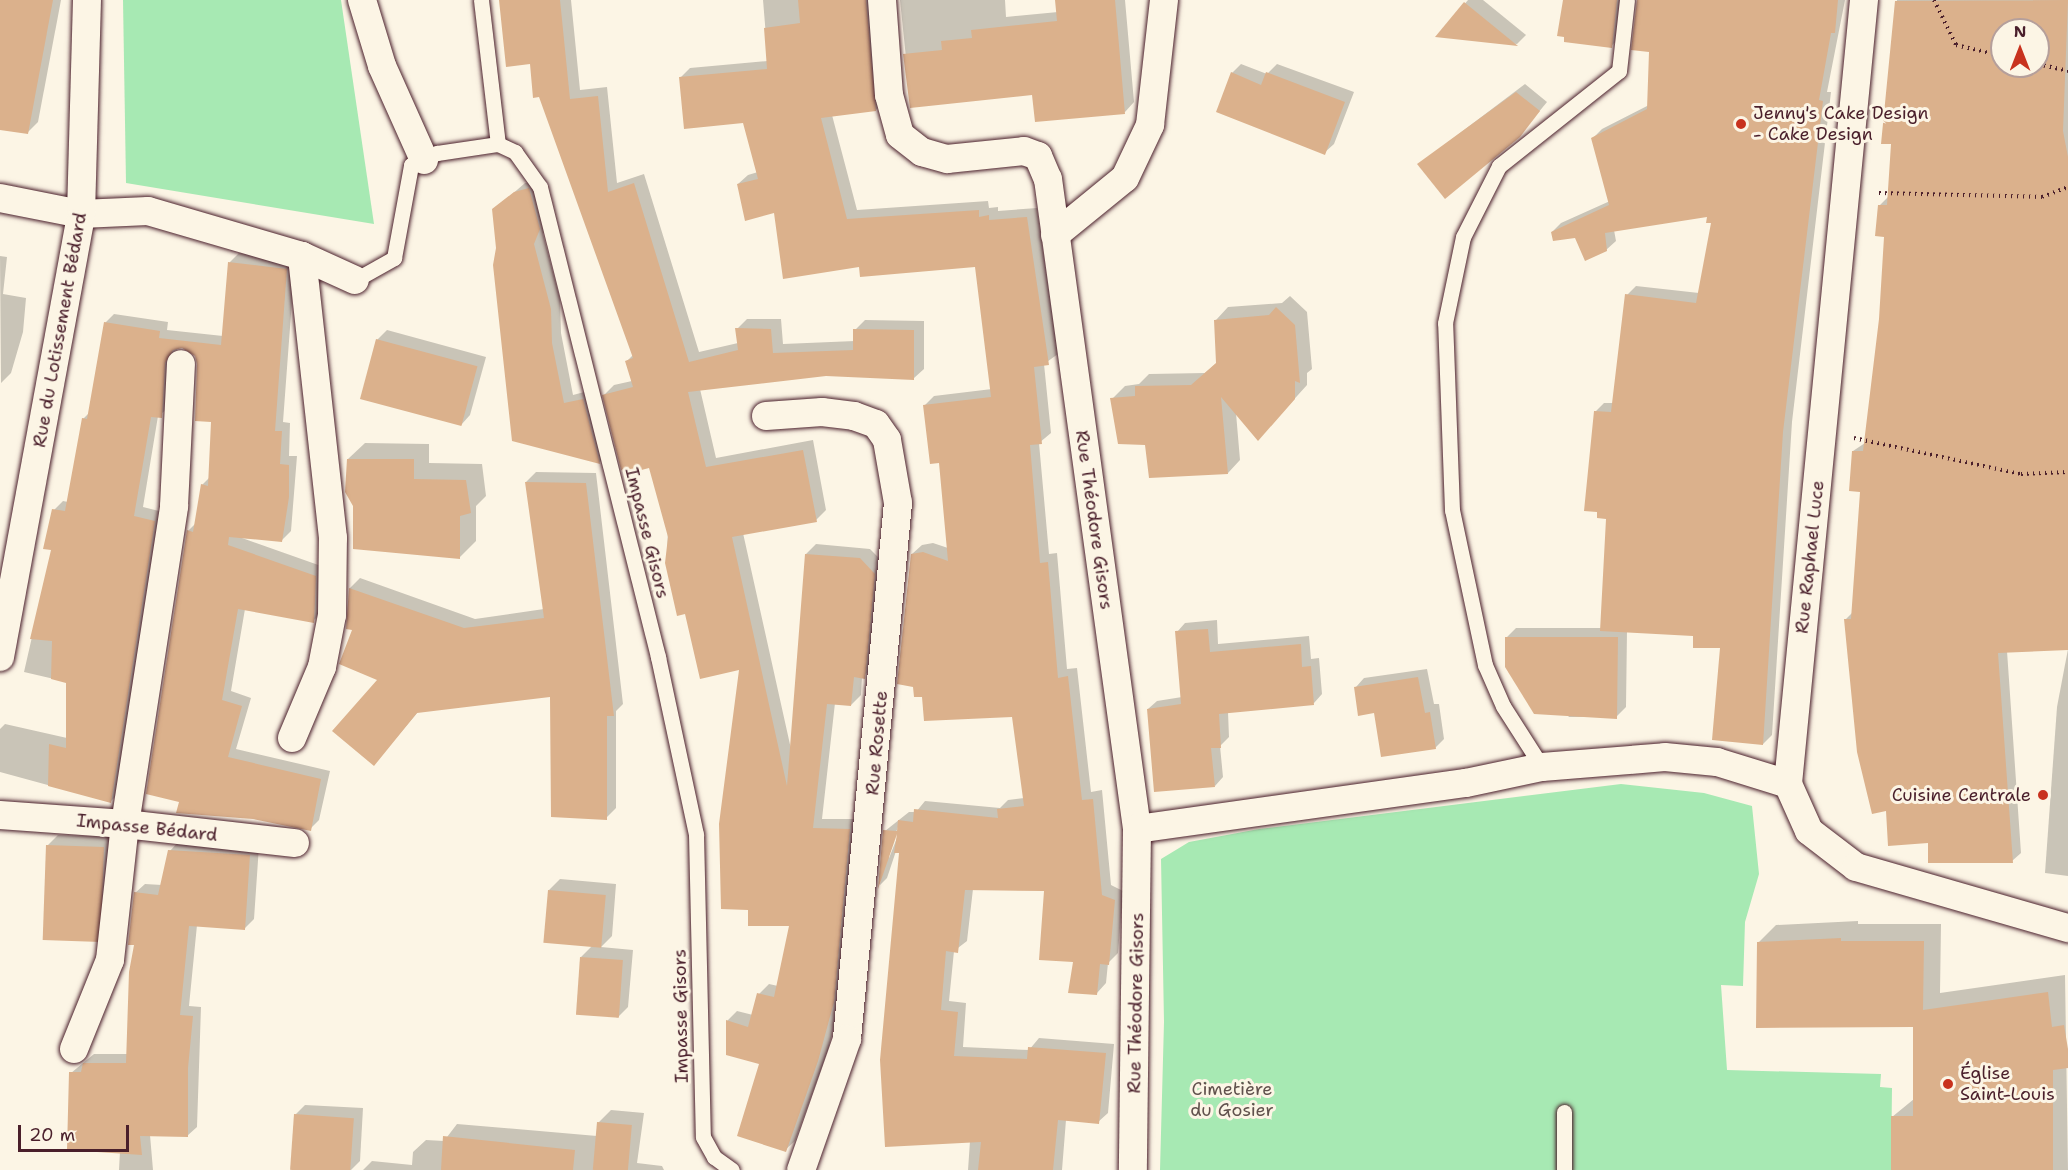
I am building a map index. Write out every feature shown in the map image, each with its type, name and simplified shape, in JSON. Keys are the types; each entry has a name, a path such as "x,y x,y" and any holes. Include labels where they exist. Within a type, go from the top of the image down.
{"street":[{"name":"Rue du Lotissement Bédard","path":"0,657 9,566 81,214 87,0"},
{"path":"362,0 382,66 424,159"},
{"name":"Rue Théodore Gisors","path":"882,0 889,94 900,135 922,152 947,159 1024,151 1038,156 1048,178 1137,829 1133,1170"},
{"path":"1055,235 1125,178 1140,146 1150,124 1164,0"},
{"name":"Rue Raphael Luce","path":"1864,0 1788,784 1809,831 1856,867 2068,928"},
{"path":"0,198 81,214 148,211 302,256 355,280"},
{"path":"292,738 322,667 332,615 333,538 302,256"},
{"path":"74,1049 110,960 124,824 174,506 181,364"},
{"name":"Rue Rosette","path":"766,416 822,412 854,416 876,424 887,440 898,504 847,1039 801,1170"},
{"path":"1137,829 1466,783 1542,767 1665,757 1717,762 1788,784"},
{"name":"Impasse Bédard","path":"0,815 124,824 295,843"}],"lane":[{"path":"355,280 394,258 411,165 437,153 498,144 481,0"},
{"path":"1542,767 1503,706 1485,665 1452,510 1444,323 1463,237 1499,166 1619,71 1627,0"},
{"name":"Impasse Gisors","path":"498,144 515,152 540,187 658,657 696,834 703,1137 714,1157 732,1170"},
{"path":"1564,1112 1564,1170"}],"path":[{"path":"1934,0 1956,45 1990,53"},
{"path":"2050,67 2068,71"},
{"path":"1846,185 1888,195 2042,197 2068,188"},
{"path":"1822,431 2021,474 2068,472"}],"green space":[{"path":"123,0 341,0 374,224 126,183"},
{"name":"Cimetière du Gosier","path":"1621,784 1704,793 1752,806 1759,874 1745,922 1743,986 1721,985 1727,1070 1881,1074 1880,1087 1892,1088 1891,1170 1160,1170 1164,1022 1161,859 1189,842 1259,829"}],"building":[{"path":"0,0 53,0 28,134 0,130"},
{"path":"499,0 560,0 570,99 598,96 608,192 634,183 689,362 738,350 735,328 771,329 773,353 853,350 853,329 914,330 914,380 826,376 688,392 706,467 803,450 817,522 732,537 787,786 805,554 860,558 875,574 865,679 854,677 851,706 827,704 813,828 850,829 834,1002 818,1061 786,1152 737,1136 759,1064 726,1055 726,1020 748,1027 757,993 774,997 789,926 748,926 748,910 721,909 719,824 739,670 700,679 685,614 677,616 665,563 668,537 649,468 630,473 621,470 602,395 633,387 625,361 633,358 539,97 533,98 530,64 506,67"},
{"path":"798,0 866,0 876,111 821,118 847,219 979,210 979,217 989,215 989,220 1027,217 1049,365 1034,367 1042,444 1030,445 1040,563 1048,562 1058,678 1068,676 1082,800 1093,799 1102,895 1115,900 1109,965 1100,964 1097,995 1068,993 1073,962 1039,960 1044,891 965,890 958,953 946,951 941,1010 958,1012 954,1056 1027,1059 1028,1047 1106,1053 1099,1124 1058,1120 1053,1170 978,1170 981,1142 885,1147 880,1060 899,853 894,853 897,834 878,889 883,830 897,831 898,820 913,822 914,809 998,818 997,809 1024,806 1012,717 924,721 922,697 914,697 913,687 897,684 911,554 923,552 948,561 939,463 930,464 923,405 991,397 975,267 860,277 859,267 783,279 774,213 745,221 737,184 758,179 743,123 684,129 679,77 767,69 764,28 800,23"},
{"path":"1055,0 1115,0 1125,114 1035,122 1032,95 910,108 903,54 942,50 941,41 972,38 971,30 1057,21"},
{"path":"1563,0 1617,0 1612,48 1564,42 1564,37 1557,36"},
{"path":"1637,0 1838,0 1835,33 1831,33 1819,100 1823,101 1783,432 1763,745 1712,740 1720,648 1693,648 1693,636 1600,631 1606,519 1597,518 1597,512 1584,511 1594,411 1611,412 1625,294 1696,303 1711,223 1706,223 1707,217 1605,233 1607,251 1585,261 1575,238 1553,241 1551,232 1609,205 1591,138 1647,109 1649,52 1631,50"},
{"path":"2068,0 2063,131 2068,157 2068,650 1998,653 2013,863 1928,863 1928,843 1888,846 1886,811 1872,814 1857,752 1844,619 1851,619 1860,492 1849,491 1852,451 1863,451 1879,319 1884,237 1875,236 1878,205 1887,205 1891,144 1881,144 1895,1"},
{"path":"1464,2 1518,46 1435,37"},
{"path":"1231,72 1261,85 1266,72 1345,102 1325,155 1216,112"},
{"path":"1516,92 1540,111 1520,137 1445,199 1417,164"},
{"path":"529,188 540,229 534,244 551,309 552,343 564,403 583,399 600,464 512,441 493,265 496,248 492,209 514,192"},
{"path":"228,262 287,269 275,431 282,431 280,464 289,465 289,497 282,542 229,537 228,545 316,576 314,623 238,609 222,700 242,706 228,757 321,779 311,831 253,819 176,813 179,802 146,794 187,530 193,532 201,484 208,486 211,422 195,421 197,364 195,356 182,348 173,350 165,363 162,418 151,417 134,516 155,521 111,803 48,786 49,744 66,748 66,683 51,679 52,641 30,639 51,550 43,549 52,509 65,511 82,418 87,419 104,322 160,331 159,338 221,345"},
{"path":"1276,307 1295,325 1300,383 1295,381 1295,399 1258,441 1221,397 1228,474 1149,478 1145,445 1118,444 1110,398 1135,396 1135,386 1191,385 1216,363 1214,320 1269,315"},
{"path":"376,339 477,366 461,426 360,399"},
{"path":"347,459 414,459 414,479 466,480 471,513 460,516 460,559 353,549 353,506 345,492"},
{"path":"525,482 586,483 614,716 607,716 607,820 551,817 550,697 417,713 374,766 332,731 377,680 339,664 352,630 346,629 349,588 464,628 544,618"},
{"path":"1208,629 1210,652 1301,644 1302,667 1311,666 1314,705 1219,714 1221,748 1211,748 1215,787 1154,792 1147,709 1181,704 1175,631"},
{"path":"1505,637 1618,637 1617,719 1534,714 1505,667"},
{"path":"1418,677 1425,713 1430,712 1436,749 1381,757 1374,713 1358,716 1354,687"},
{"path":"46,845 104,847 101,942 43,940"},
{"path":"168,850 250,855 245,930 189,926 180,1015 193,1016 188,1068 188,1137 140,1136 142,1155 67,1150 69,1072 81,1072 83,1063 126,1063 129,972 134,945 128,945 134,892 158,895"},
{"path":"548,890 606,895 601,948 543,943"},
{"path":"1841,938 1841,941 1924,941 1923,1010 2048,992 2052,1027 2064,1025 2068,1049 2068,1068 2053,1070 2053,1170 1891,1170 1891,1116 1913,1116 1913,1027 1756,1028 1757,942"},
{"path":"580,957 623,960 619,1018 576,1015"},
{"path":"294,1114 354,1118 350,1170 290,1170"},
{"path":"597,1122 632,1125 628,1170 593,1170"},
{"path":"443,1136 575,1150 573,1170 441,1170"}],"place":[{"name":"Jenny's Cake Design - Cake Design","path":"1741,124"},
{"name":"Cuisine Centrale","path":"2043,795"},
{"name":"Église Saint-Louis","path":"1948,1084"}]}
